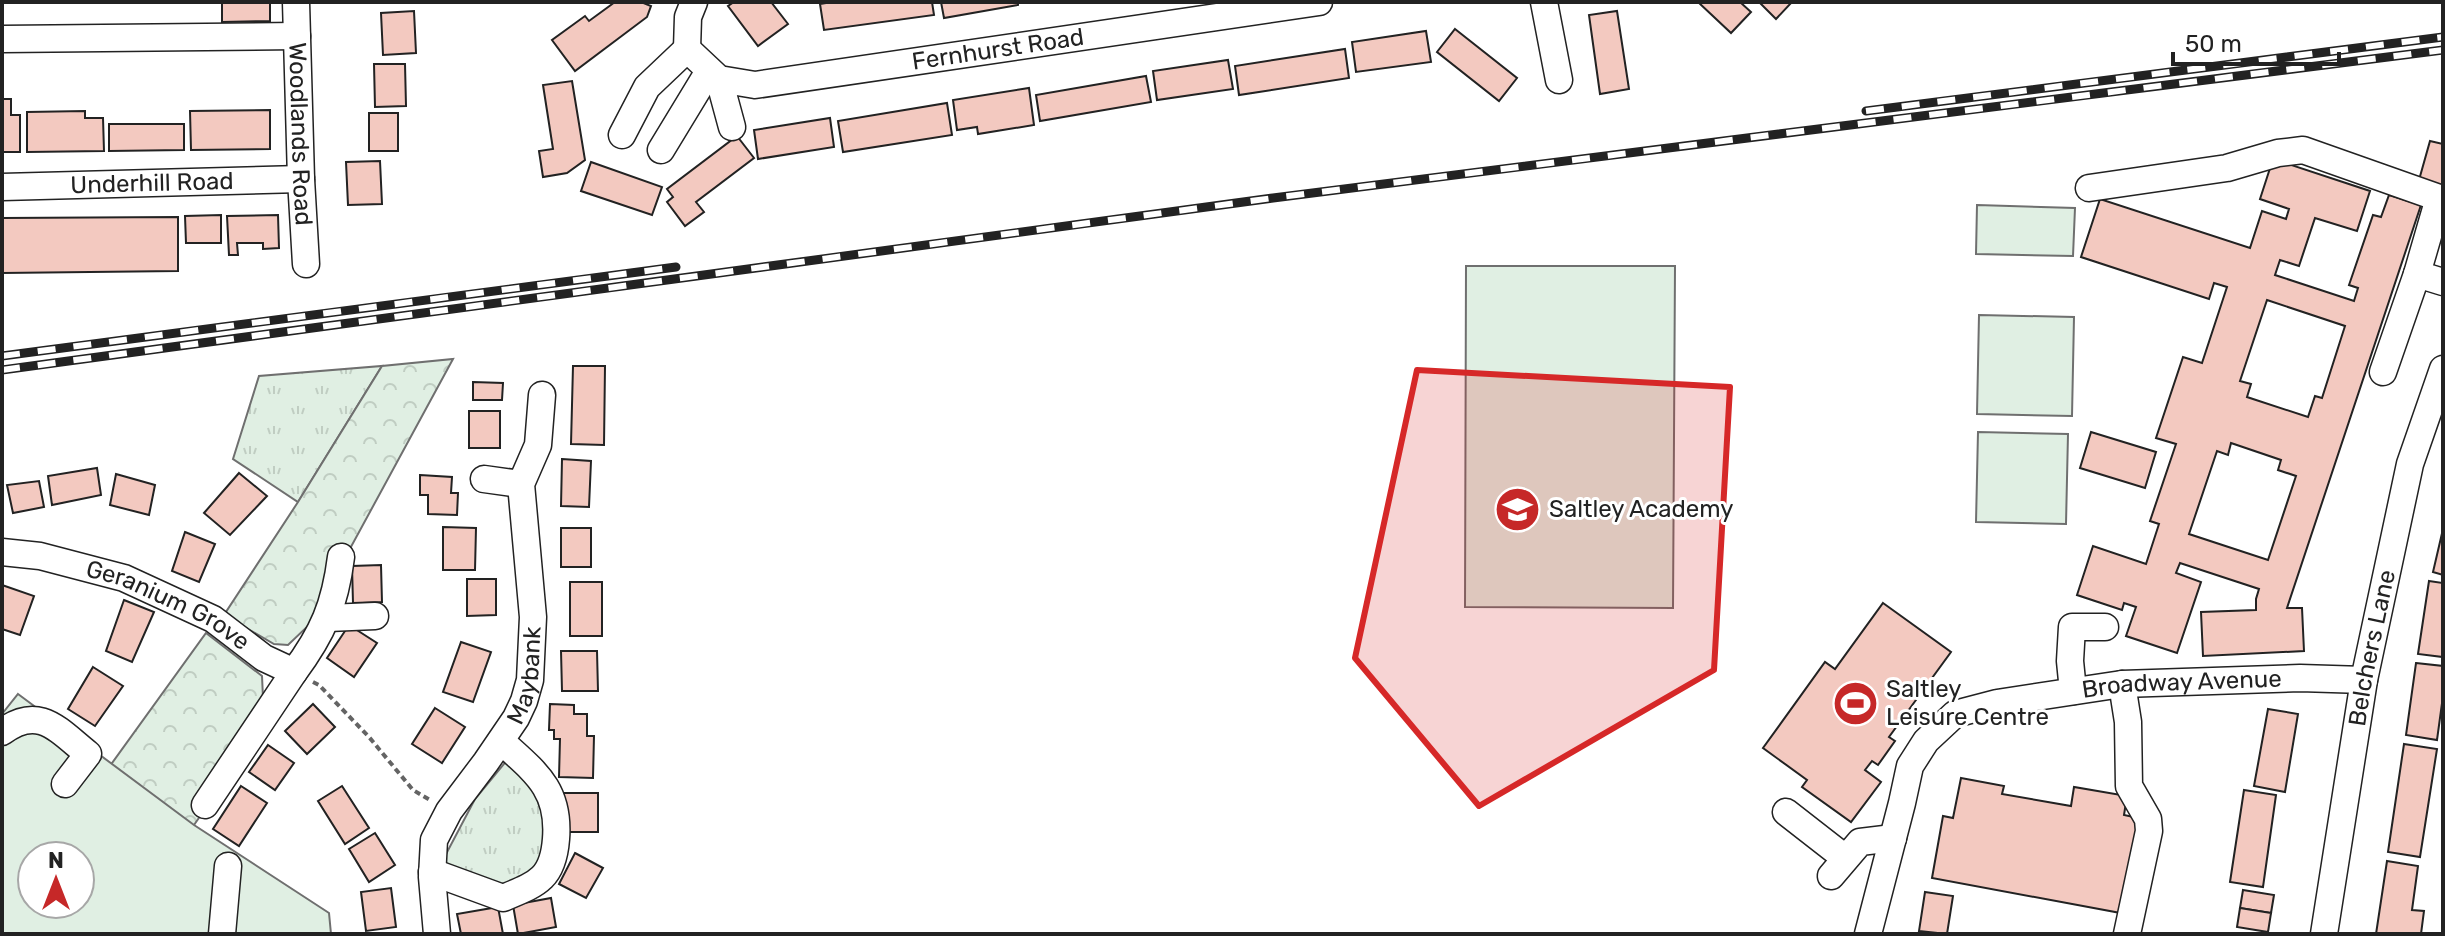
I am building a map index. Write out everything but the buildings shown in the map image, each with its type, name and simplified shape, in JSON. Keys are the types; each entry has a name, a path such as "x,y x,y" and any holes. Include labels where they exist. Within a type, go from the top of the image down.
{"street":[{"name":"Woodlands Road","path":"296,2 306,264"},
{"path":"622,135 647,87 687,49 688,17 694,2"},
{"name":"Fernhurst Road","path":"714,75 755,85 1319,2"},
{"path":"1544,2 1559,80"},
{"path":"2,39 297,36"},
{"path":"687,49 714,75 732,127"},
{"path":"661,150 714,75"},
{"path":"2089,188 2227,168 2278,153 2303,150 2439,198 2383,372"},
{"name":"Underhill Road","path":"2,187 301,179"},
{"path":"2417,274 2443,282"},
{"name":"Belchers Lane","path":"2324,934 2364,680 2410,464 2443,369"},
{"name":"Maybank","path":"437,934 432,872 434,840 449,811 501,741 524,701 530,680 533,617 521,484 538,445 542,395"},
{"path":"484,479 521,484"},
{"name":"Geranium Grove","path":"2,552 40,556 124,578 213,619 264,658 294,672"},
{"path":"205,805 314,646 328,618 339,578 341,557"},
{"path":"328,618 375,616"},
{"path":"2073,691 2070,661 2072,627 2105,627"},
{"name":"Broadway Avenue","path":"1868,934 1910,766 1926,741 1955,714 1997,703 2122,684 2300,678 2364,680"},
{"path":"2122,684 2128,722 2129,786 2148,819 2149,831 2127,934"},
{"path":"2,732 16,721 32,718 54,726 88,754 65,784"},
{"path":"432,872 503,898 532,886 546,876 554,861 557,815 552,797 539,778 501,741"},
{"path":"1786,812 1838,867 1860,842 1893,838"},
{"path":"222,934 228,866"}],"path":[{"path":"294,672 319,685 369,737 413,790 449,811"}],"highlighted area":[{"path":"1417,370 1730,387 1714,670 1479,806 1355,658"}],"green space":[{"path":"1977,205 2075,208 2073,256 1976,254"},
{"path":"1466,266 1675,266 1673,608 1465,607"},
{"path":"1979,315 2074,317 2072,416 1977,414"},
{"path":"453,359 308,626 288,645 274,644 224,615 382,366"},
{"path":"382,366 298,502 233,459 259,376"},
{"path":"1978,432 2068,434 2066,524 1976,522"},
{"path":"206,633 262,676 263,698 249,746 194,825 106,934 2,934 2,897 16,876 16,920 96,920 96,840 41,840 112,763"},
{"path":"18,694 194,825 329,913 331,934 2,934 2,714"},
{"path":"508,759 543,793 551,851 513,891 444,868 445,856 475,799"}],"railway":[{"path":"1866,111 2443,37"},
{"path":"2,370 1273,198 2443,50"},
{"path":"2,356 676,267"}],"place":[{"name":"Saltley Academy","path":"1518,509"},
{"name":"Saltley Leisure Centre","path":"1855,703"}]}
